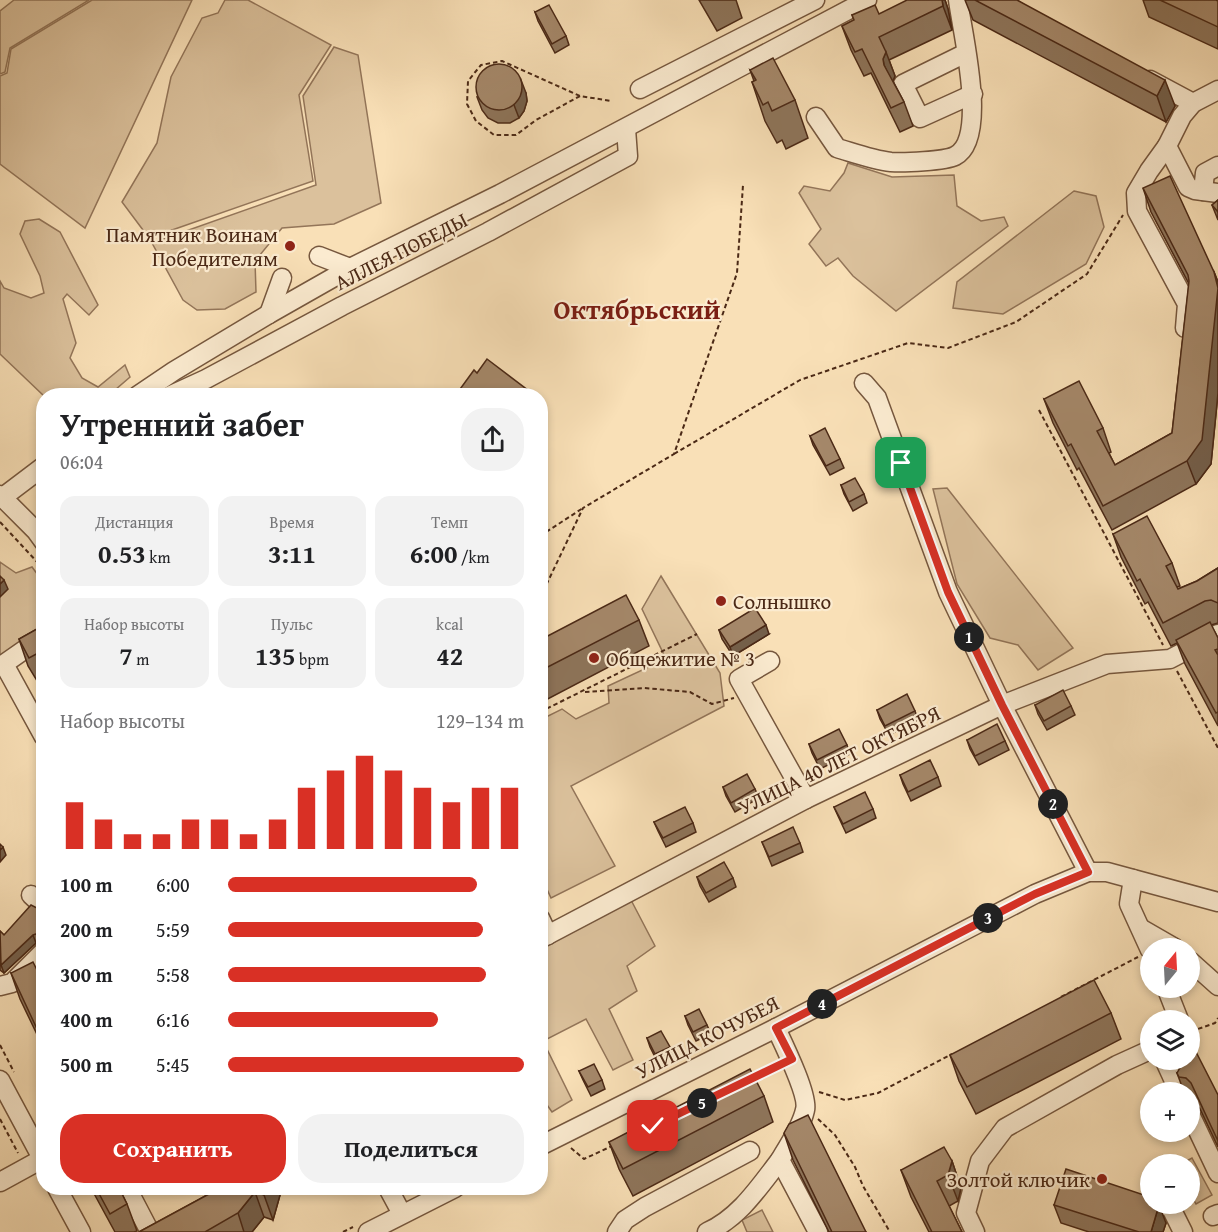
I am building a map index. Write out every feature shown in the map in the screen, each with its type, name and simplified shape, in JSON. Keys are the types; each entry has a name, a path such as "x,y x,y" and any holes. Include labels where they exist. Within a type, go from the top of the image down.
{"street":[{"path":"149,388 312,286 441,225 867,0"},
{"path":"816,117 837,148 891,162 940,160 956,156 965,147 971,131 973,94 958,0"},
{"path":"639,89 803,1"},
{"path":"966,53 903,84 920,118 973,94"},
{"path":"1132,71 1193,103"},
{"path":"1182,351 1187,304 1137,211 1136,193 1167,146 1182,116 1193,103 1218,90"},
{"name":"АЛЛЕЯ ПОБЕДЫ","path":"186,388 488,232 628,156 626,129"},
{"path":"1167,146 1188,187 1211,192 1205,173 1218,166"},
{"path":"531,208 564,161"},
{"path":"500,194 513,217"},
{"path":"441,225 488,232"},
{"path":"320,256 350,268"},
{"path":"269,314 282,278"},
{"path":"174,371 206,379"},
{"path":"864,383 878,398 948,592 1002,705 1088,872 1107,872 1218,902"},
{"path":"36,472 1,496 36,531"},
{"path":"1170,659 1218,634"},
{"path":"36,642 2,665 36,723"},
{"name":"УЛИЦА 40 ЛЕТ ОКТЯБРЯ","path":"548,935 806,799 1002,705 1107,664 1170,659"},
{"path":"770,661 739,679 806,799"},
{"name":"УЛИЦА КОЧУБЕЯ","path":"548,1142 776,1028 1035,894 1088,872"},
{"path":"1133,879 1129,904 1145,938"},
{"path":"1142,929 1158,938"},
{"path":"0,986 12,984 36,959"},
{"path":"1200,970 1218,986"},
{"path":"707,1232 720,1226 745,1205 780,1160 800,1125 806,1108 792,1059 776,1028"},
{"path":"975,1232 966,1213 980,1161 1005,1128 1117,1065 1140,1055"},
{"path":"0,1080 36,1147"},
{"path":"1200,1135 1218,1173"},
{"path":"617,1232 625,1220 645,1207 750,1151"},
{"path":"780,1160 818,1232"},
{"path":"0,1182 36,1164"},
{"path":"61,1195 81,1232"},
{"path":"131,1195 150,1232"},
{"path":"392,1195 402,1214"},
{"path":"369,1232 441,1195"},
{"path":"1174,1214 1183,1232"}],"path":[{"path":"580,96 536,120 516,135 494,135 476,121 467,104 468,81 481,65 502,61 580,96 611,101"},
{"path":"674,454 737,273 743,185"},
{"path":"548,531 800,380 908,343 948,348 1016,322 1087,274 1124,213"},
{"path":"1039,410 1218,748"},
{"path":"548,581 583,508"},
{"path":"0,522 36,561"},
{"path":"548,708 697,634"},
{"path":"582,692 644,688 690,692 712,704 739,697"},
{"path":"1057,999 1140,957"},
{"path":"1200,1028 1215,1023 1218,1018"},
{"path":"846,1100 878,1092 951,1054"},
{"path":"750,1079 792,1059"},
{"path":"806,1108 835,1135 890,1232"},
{"path":"0,1119 20,1157"},
{"path":"584,1159 615,1144"}],"shaded area":[{"path":"14,0 89,0 10,48 5,72 0,74 0,11"},
{"path":"92,0 192,0 85,228 0,164 0,76 7,73 11,49"},
{"path":"225,0 248,0 331,45 299,95 313,181 149,238 122,202 157,143 171,77 202,18 218,13"},
{"path":"334,47 358,55 381,203 334,224 282,228 255,261 256,292 225,309 197,310 183,300 152,243 316,185 303,96"},
{"path":"848,163 892,177 954,175 957,206 981,221 1004,217 1008,226 896,311 853,276 838,258 826,266 809,244 821,229 799,193 804,186 830,191 844,173"},
{"path":"1074,191 1096,196 1104,227 1086,264 1003,314 953,308 957,282"},
{"path":"39,219 60,232 98,305 89,315 67,294 63,299 76,343 70,358 82,378 98,387 125,365 130,377 117,388 36,388 0,354 0,281 4,288 31,298 44,293 40,276 20,234 25,221"},
{"path":"947,488 1073,648 1038,670 1018,645 990,638 957,584 933,489"},
{"path":"0,562 16,573 32,567 36,572 36,636 0,662"},
{"path":"661,576 720,673 724,706 571,786 615,866 551,898 548,891 548,716 562,709 576,719 609,703 608,686 666,659 642,609"},
{"path":"631,900 655,946 627,966 637,991 609,1009 633,1060 613,1070 586,1019 548,1038 548,943"},
{"path":"548,1051 572,1100 552,1112 548,1106"},
{"path":"1200,1173 1212,1195 1200,1202"},
{"path":"762,1210 773,1232 747,1232 742,1220"}],"building":[{"path":"907,0 942,0 943,6 879,37 886,52 883,59 884,65 904,102 891,108 862,49 855,52 842,26 854,20 852,15 875,5 879,14"},
{"path":"975,0 1017,0 1165,80 1157,96"},
{"path":"1160,0 1216,0 1218,1 1218,27"},
{"path":"549,5 566,36 552,44 535,12"},
{"path":"773,58 795,100 772,111 768,102 763,105 752,82 756,80 750,70"},
{"path":"499,64 515,71 522,87 515,103 499,110 483,103 476,87 483,71"},
{"path":"1170,176 1214,272 1218,288 1202,440 1187,461 1103,506 1071,444 1068,446 1044,399 1079,381 1103,428 1097,431 1115,465 1172,433 1189,281 1143,188"},
{"path":"1218,200 1218,212 1212,205"},
{"path":"487,359 525,388 461,388 474,370 477,373"},
{"path":"825,428 840,459 826,466 810,436"},
{"path":"855,478 864,494 849,502 841,485"},
{"path":"1147,516 1172,563 1166,566 1178,589 1218,568 1218,603 1211,600 1205,601 1163,623 1140,579 1137,581 1113,534"},
{"path":"626,595 639,620 548,667 548,636"},
{"path":"755,608 766,625 730,647 719,630"},
{"path":"1210,622 1218,638 1218,649 1215,650 1218,655 1218,712 1216,713 1176,640"},
{"path":"36,629 36,654 29,658 19,639"},
{"path":"1063,690 1071,706 1044,721 1035,705"},
{"path":"907,694 915,711 885,726 877,710"},
{"path":"997,724 1005,741 975,756 967,740"},
{"path":"839,729 847,745 817,760 809,744"},
{"path":"930,760 938,777 908,792 900,775"},
{"path":"747,774 755,789 731,803 723,787"},
{"path":"865,792 873,809 843,824 834,807"},
{"path":"685,807 693,823 663,838 654,822"},
{"path":"793,827 800,843 769,857 762,842"},
{"path":"724,862 733,878 706,893 697,877"},
{"path":"31,905 36,908 36,934 1,965 0,931 4,935"},
{"path":"33,962 36,968 36,1027 11,973"},
{"path":"1094,980 1111,1013 967,1087 950,1055"},
{"path":"699,1009 707,1025 693,1032 685,1016"},
{"path":"661,1031 670,1047 655,1054 647,1038"},
{"path":"1200,1060 1218,1095 1218,1141 1200,1102 1200,1082 1190,1082 1186,1078 1179,1077 1177,1073 1179,1070 1200,1070"},
{"path":"594,1064 602,1080 588,1087 579,1071"},
{"path":"750,1069 764,1096 623,1169 609,1142"},
{"path":"808,1115 866,1232 832,1232 784,1133 789,1124"},
{"path":"944,1147 952,1161 948,1175 937,1181 962,1232 932,1232 901,1170"},
{"path":"1066,1169 1140,1194 1140,1214 1156,1214 1151,1232 1139,1232 1054,1205"},
{"path":"100,1195 122,1195 127,1204 110,1214"},
{"path":"207,1195 253,1195 238,1213 205,1232 139,1232"}],"place":[{"name":"Памятник Воинам Победителям","path":"290,246"},
{"name":"Солнышко","path":"721,601"},
{"name":"Общежитие № 3","path":"594,658"},
{"name":"Золтой ключик","path":"1102,1179"}],"district":[{"name":"Октябрьский","path":"637,309"}],"route":[{"path":"653,1126 792,1059 776,1028 1035,894 1088,872 1002,705 948,592 901,463"}]}
